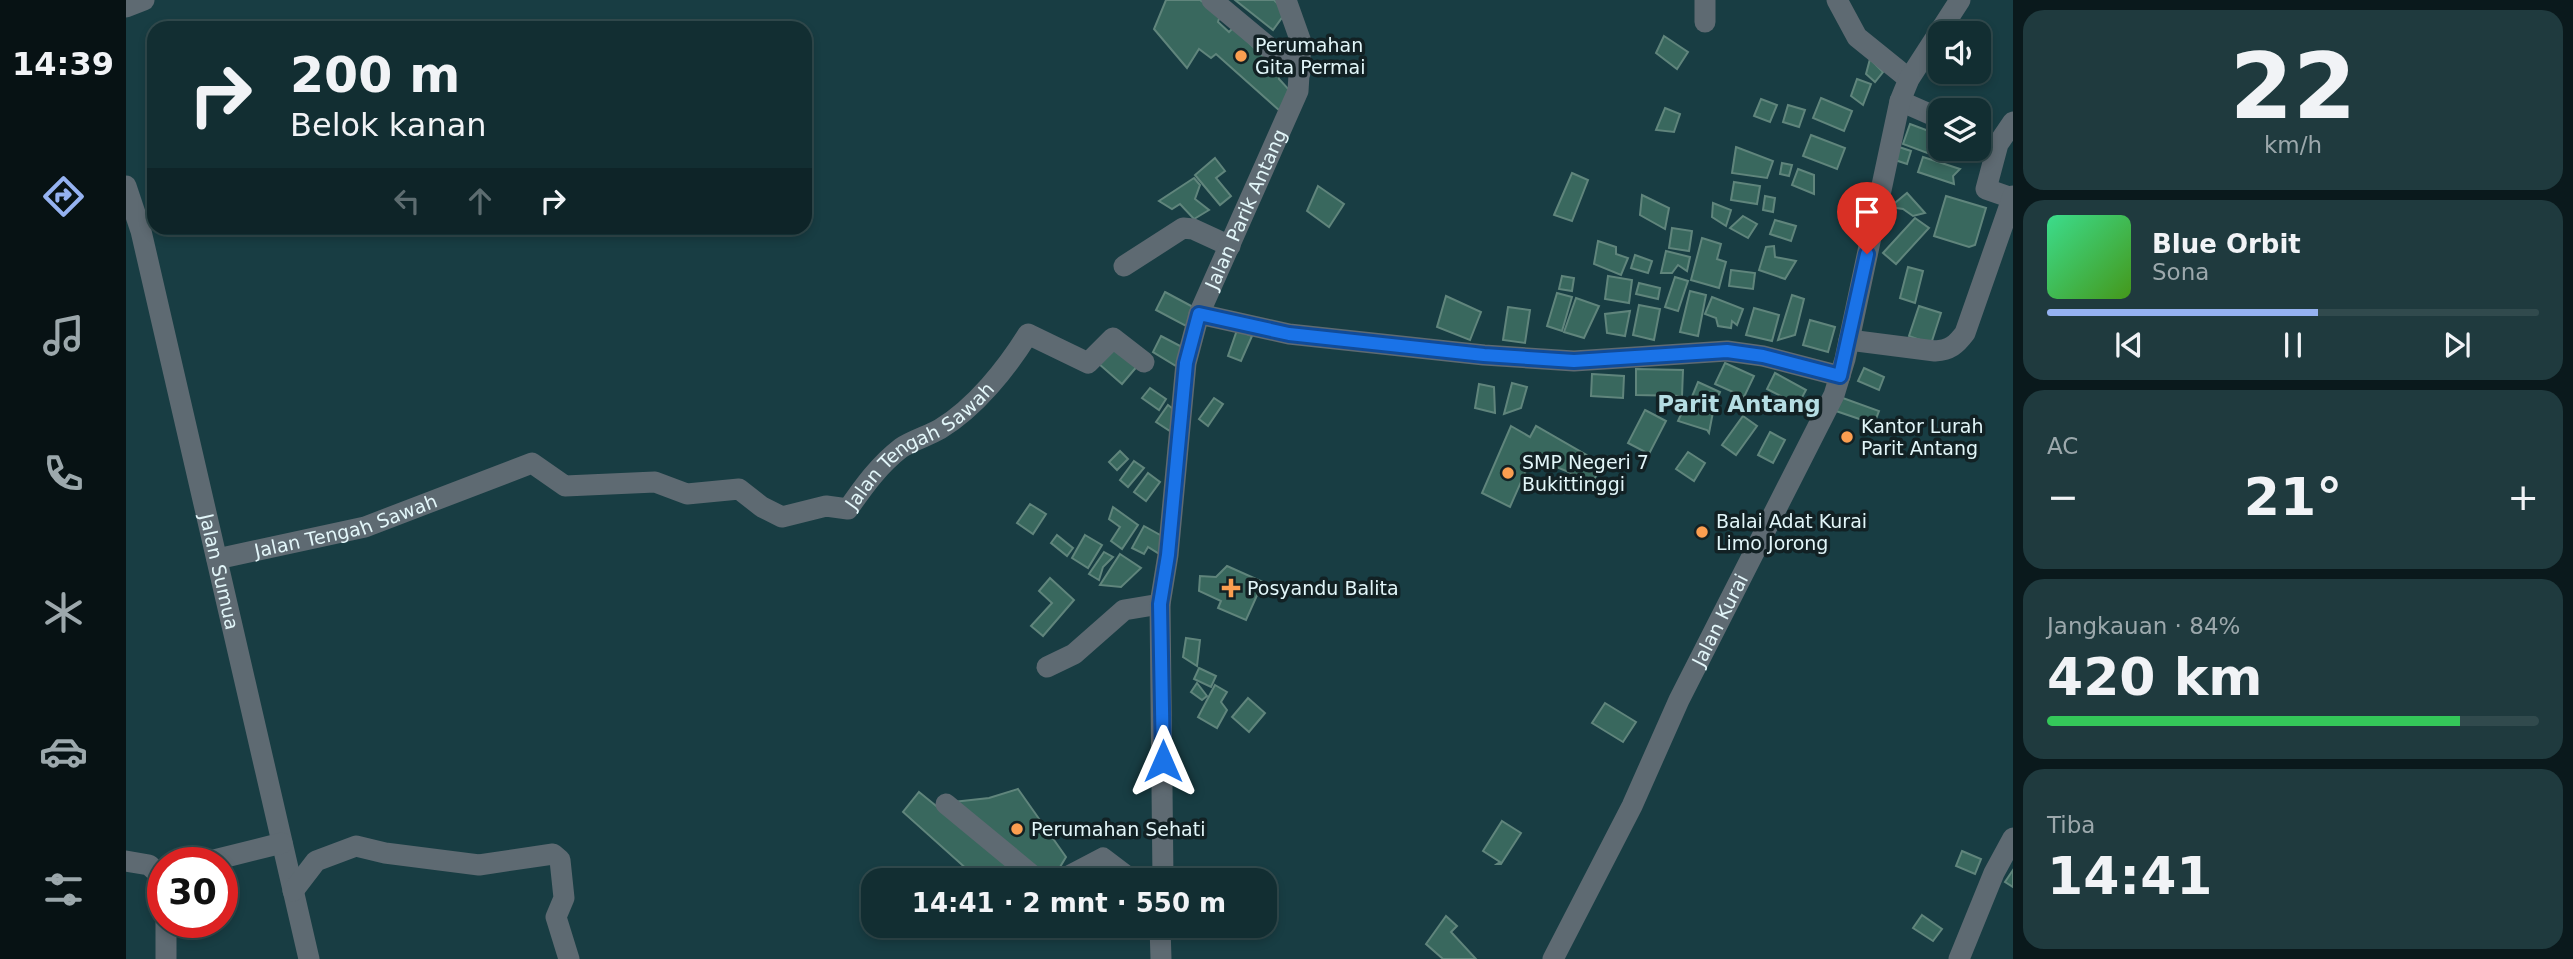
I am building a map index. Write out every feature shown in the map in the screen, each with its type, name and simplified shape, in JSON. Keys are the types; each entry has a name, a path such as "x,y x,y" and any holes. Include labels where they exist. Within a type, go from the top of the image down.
{"street":[{"path":"126,6 144,0"},
{"path":"1212,0 1300,73"},
{"name":"Jalan Parik Antang","path":"1163,868 1160,604 1169,543 1186,363 1199,314 1290,113 1300,73 1301,42 1286,0"},
{"path":"1705,0 1705,22"},
{"path":"1836,0 1857,37 1909,79"},
{"name":"Jalan Kurai","path":"1553,959 1632,806 1679,700 1825,416 1840,376 1849,340 1900,102 1909,79 1960,0"},
{"path":"1900,102 1928,114"},
{"path":"1991,138 2013,122"},
{"path":"1849,340 1935,351 1948,350 1958,344 1965,333 2013,197 1986,189 1988,161"},
{"name":"Jalan Sumua","path":"126,186 134,232 217,559 309,959"},
{"path":"1124,266 1183,228 1192,229 1230,246"},
{"path":"1199,314 1289,334 1484,355 1574,361 1727,351 1763,356 1840,376"},
{"name":"Jalan Tengah Sawah","path":"217,559 365,527 531,463 565,486 655,482 687,494 739,489 762,507 782,517 826,506 848,509 874,472 903,447 941,428 965,409 1014,357 1028,334 1088,363 1113,338 1144,362"},
{"path":"1046,667 1074,654 1124,610 1160,604"},
{"path":"946,804 1023,868"},
{"path":"1959,959 1994,873 2013,838"},
{"path":"238,854 282,843"},
{"path":"293,891 316,861 356,846 385,853 479,865 553,854 560,860 564,898 556,917 569,959"},
{"path":"1083,868 1102,858 1116,868"},
{"path":"126,861 147,865"},
{"path":"166,938 166,959"},
{"path":"1160,938 1161,959"}],"building":[{"name":"Perumahan Gita Permai","path":"1166,0 1200,0 1220,15 1218,22 1229,32 1233,28 1277,69 1279,79 1292,93 1280,111 1216,54 1211,58 1199,49 1187,68 1154,29"},
{"name":"Perumahan Gita Permai","path":"1235,0 1274,0 1286,12 1273,30"},
{"path":"1664,36 1688,52 1677,69 1656,53"},
{"path":"1870,59 1883,72 1875,82 1866,74"},
{"path":"1857,79 1871,84 1863,105 1851,96"},
{"path":"1821,98 1852,111 1844,131 1813,118"},
{"path":"1761,99 1777,105 1770,122 1754,116"},
{"path":"1788,105 1805,110 1799,127 1783,122"},
{"path":"1665,108 1680,114 1674,132 1656,130"},
{"path":"1910,124 1928,131 1928,153 1903,144"},
{"path":"1811,135 1845,148 1837,169 1803,156"},
{"path":"1736,147 1773,161 1767,178 1732,173"},
{"path":"1899,147 1911,151 1907,164 1895,160"},
{"path":"1923,157 1928,161 1960,169 1953,176 1954,184 1918,172"},
{"path":"1215,158 1225,171 1216,178 1231,196 1220,205 1195,175"},
{"path":"1782,163 1792,165 1789,176 1780,174"},
{"path":"1798,169 1814,175 1814,194 1792,185"},
{"path":"1572,173 1588,180 1572,221 1554,215"},
{"path":"1194,178 1200,185 1195,199 1209,210 1194,219 1180,204 1172,209 1159,201"},
{"path":"1734,182 1760,186 1757,204 1731,200"},
{"path":"1318,186 1344,204 1329,227 1307,211"},
{"path":"1907,193 1925,213 1913,216 1903,209 1890,207"},
{"path":"1642,195 1669,208 1665,229 1640,215"},
{"path":"1765,196 1775,198 1773,212 1763,210"},
{"path":"1946,196 1986,208 1975,245 1969,247 1934,236"},
{"path":"1713,203 1731,210 1726,226 1712,217"},
{"path":"1743,216 1757,224 1748,238 1730,228"},
{"path":"1915,218 1929,228 1896,264 1883,253"},
{"path":"1775,220 1796,226 1791,241 1770,234"},
{"path":"1672,228 1692,231 1689,251 1669,248"},
{"path":"1702,238 1721,244 1717,259 1726,262 1719,288 1691,280"},
{"path":"1598,241 1616,247 1616,254 1628,258 1621,275 1594,264"},
{"path":"1774,246 1775,257 1796,261 1785,279 1759,270 1766,247"},
{"path":"1666,251 1690,257 1687,271 1678,265 1672,273 1661,273"},
{"path":"1635,255 1652,261 1648,273 1631,268"},
{"path":"1908,267 1923,271 1915,303 1900,298"},
{"path":"1731,270 1755,273 1753,289 1729,286"},
{"path":"1562,276 1574,278 1572,291 1559,289"},
{"path":"1608,276 1632,280 1629,303 1605,299"},
{"path":"1675,277 1688,281 1678,311 1665,307"},
{"path":"1639,283 1660,288 1658,299 1636,294"},
{"path":"1690,291 1706,295 1698,336 1680,332"},
{"path":"1165,292 1195,308 1186,326 1156,310"},
{"path":"1557,293 1572,297 1562,331 1547,326"},
{"path":"1792,295 1804,299 1795,335 1778,340"},
{"path":"1446,296 1481,312 1470,340 1437,327"},
{"path":"1712,297 1743,309 1737,325 1732,321 1731,328 1718,326 1716,318 1705,314"},
{"path":"1576,298 1599,306 1584,338 1564,332"},
{"path":"1639,305 1660,309 1654,340 1633,335"},
{"path":"1919,306 1941,313 1931,344 1909,336"},
{"path":"1508,307 1530,310 1525,343 1503,340"},
{"path":"1754,308 1779,315 1772,341 1746,335"},
{"path":"1630,311 1625,336 1607,333 1605,314"},
{"path":"1810,320 1835,327 1828,352 1803,345"},
{"path":"1237,330 1252,336 1241,361 1228,356"},
{"path":"1161,336 1184,348 1176,366 1153,352"},
{"path":"1117,344 1139,364 1122,384 1099,364"},
{"path":"1725,363 1754,376 1744,397 1715,384"},
{"path":"1864,368 1884,377 1879,390 1858,381"},
{"path":"1636,369 1683,370 1682,396 1636,395"},
{"path":"1775,373 1806,390 1798,405 1767,389"},
{"path":"1592,374 1624,376 1623,398 1591,396"},
{"path":"1698,382 1720,392 1713,409 1691,399"},
{"path":"1512,383 1527,387 1521,408 1504,414"},
{"path":"1479,384 1494,387 1495,413 1475,408"},
{"path":"1150,388 1166,399 1159,410 1142,398"},
{"path":"1840,397 1879,411 1874,424 1836,411"},
{"path":"1214,398 1223,404 1208,426 1199,419"},
{"path":"1168,405 1177,412 1173,433 1156,422"},
{"path":"1685,406 1713,412 1709,433 1678,421"},
{"path":"1645,410 1666,421 1649,454 1628,443"},
{"path":"1743,416 1757,426 1736,455 1722,445"},
{"name":"SMP Negeri 7 Bukittinggi","path":"1511,426 1530,437 1536,426 1602,464 1593,482 1532,457 1510,507 1482,493"},
{"path":"1770,432 1785,440 1773,463 1758,455"},
{"path":"1120,451 1128,459 1117,470 1109,462"},
{"path":"1688,452 1705,463 1694,481 1676,469"},
{"path":"1134,461 1144,468 1128,487 1120,480"},
{"path":"1148,473 1160,482 1146,501 1134,492"},
{"path":"1030,504 1046,514 1033,534 1017,523"},
{"path":"1113,507 1138,525 1122,549 1111,541 1120,527 1109,519"},
{"path":"1144,526 1169,540 1161,555 1148,547 1144,554 1132,548"},
{"path":"1057,535 1073,548 1067,556 1051,543"},
{"path":"1085,535 1102,545 1088,568 1072,558"},
{"path":"1104,552 1113,557 1103,567 1099,580 1089,574"},
{"path":"1120,554 1141,568 1121,587 1100,585"},
{"path":"1227,566 1263,582 1246,620 1218,608 1221,601 1199,591 1200,576 1216,577"},
{"path":"1050,578 1074,600 1043,636 1031,626 1052,603 1039,591"},
{"path":"1186,638 1200,640 1197,666 1183,657"},
{"path":"1199,668 1216,676 1211,687 1194,679"},
{"path":"1197,683 1207,696 1202,700 1191,692"},
{"path":"1215,685 1227,692 1221,702 1227,710 1217,728 1198,717"},
{"path":"1248,698 1265,713 1249,732 1232,717"},
{"path":"1605,703 1636,722 1623,742 1592,723"},
{"name":"Perumahan Sehati","path":"1018,789 1066,857 1059,868 1033,868 953,802 989,798"},
{"name":"Perumahan Sehati","path":"919,792 1010,868 966,868 903,812"},
{"path":"1502,821 1521,833 1501,864 1497,864 1500,862 1483,851"},
{"path":"1962,851 1981,859 1975,874 1956,866"},
{"path":"2013,870 2013,887 2005,882"},
{"path":"1922,915 1942,929 1933,941 1913,928"},
{"path":"1446,916 1457,926 1451,932 1476,959 1443,959 1426,944"}],"place":[{"name":"Perumahan Gita Permai","path":"1241,56"},
{"name":"Kantor Lurah Parit Antang","path":"1847,437"},
{"name":"SMP Negeri 7 Bukittinggi","path":"1508,473"},
{"name":"Balai Adat Kurai Limo Jorong","path":"1702,532"},
{"name":"Posyandu Balita","path":"1231,588"},
{"name":"Perumahan Sehati","path":"1017,829"}],"district":[{"name":"Parit Antang","path":"1739,404"}],"route":[{"path":"1163,761 1160,604 1168,555 1186,363 1199,314 1289,334 1484,355 1574,361 1727,351 1763,356 1840,376 1867,254"}]}
